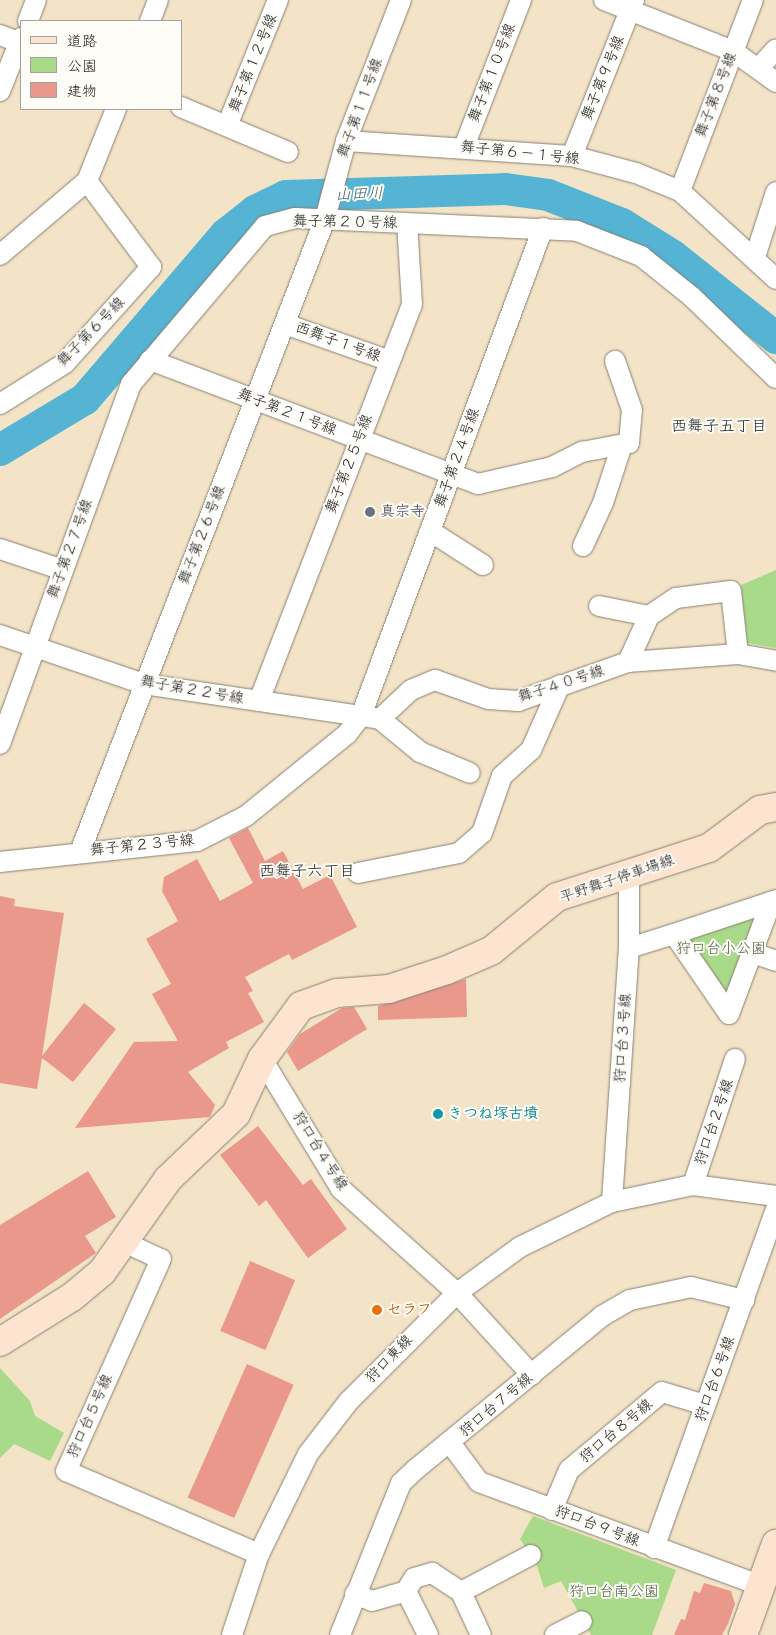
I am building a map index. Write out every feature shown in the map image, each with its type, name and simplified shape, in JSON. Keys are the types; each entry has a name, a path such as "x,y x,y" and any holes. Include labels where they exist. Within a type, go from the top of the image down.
{"main road":[{"name":"平野舞子停車場線","path":"0,1342 72,1297 126,1243 142,1211 168,1179 236,1114 262,1059 301,1006 337,993 389,989 447,970 491,951 557,897 709,848 760,810 776,807"},
{"path":"743,1635 776,1544"}],"street":[{"path":"28,20 36,0"},
{"path":"150,20 158,0"},
{"name":"舞子第１２号線","path":"227,126 278,0"},
{"name":"舞子第１１号線","path":"325,219 346,141 401,0"},
{"name":"舞子第１０号線","path":"464,147 521,0"},
{"path":"604,0 632,5 733,52 760,68 776,82"},
{"name":"舞子第８号線","path":"680,191 754,0"},
{"name":"舞子第９号線","path":"572,156 632,5"},
{"path":"0,35 20,41"},
{"path":"0,91 20,43"},
{"path":"760,68 776,49"},
{"path":"182,107 288,152"},
{"path":"0,255 87,181 116,110"},
{"name":"舞子第６－１号線","path":"346,141 464,147 572,156 636,173 680,191 755,257 776,279"},
{"name":"舞子第６号線","path":"0,404 65,363 151,267 87,181"},
{"path":"755,257 776,192"},
{"name":"舞子第２０号線","path":"150,360 266,226 295,218 577,231 641,256 691,296 776,378"},
{"name":"舞子第２６号線","path":"80,852 325,219"},
{"name":"舞子第２５号線","path":"258,701 412,304 408,223"},
{"name":"舞子第２４号線","path":"370,718 430,530 543,228"},
{"name":"西舞子１号線","path":"285,324 390,361"},
{"name":"舞子第２１号線","path":"150,360 478,484 552,467 582,452 626,444"},
{"name":"舞子第２７号線","path":"0,744 4,721 35,647 131,384 150,360"},
{"path":"583,546 603,503 626,444 632,410 615,361"},
{"path":"430,530 483,565"},
{"path":"0,549 63,570"},
{"path":"628,662 649,616 676,598 731,591 738,654"},
{"path":"599,606 649,616"},
{"name":"舞子第２２号線","path":"0,635 144,684 370,718"},
{"name":"舞子４０号線","path":"370,718 411,690 435,680 488,699 518,700 628,662 738,654 776,661"},
{"path":"358,873 459,853 482,833 502,776 531,750 560,685"},
{"path":"370,718 420,752 470,773"},
{"name":"舞子第２３号線","path":"0,862 197,841 246,816 347,734 370,718"},
{"name":"狩口台３号線","path":"612,1202 629,948 629,874"},
{"path":"674,934 730,1014 774,901"},
{"path":"629,948 774,901"},
{"path":"753,953 776,961"},
{"name":"狩口台２号線","path":"693,1185 735,1058"},
{"name":"狩口台４号線","path":"262,1059 340,1189 457,1293 532,1375"},
{"name":"狩口東線","path":"232,1635 259,1554 308,1454 331,1422 403,1343 457,1293 520,1247 612,1202 693,1185 776,1196"},
{"name":"狩口台６号線","path":"654,1548 776,1210"},
{"name":"狩口台５号線","path":"126,1243 161,1259 66,1471 259,1554"},
{"name":"狩口台７号線","path":"345,1631 355,1594 401,1483 451,1444 602,1316 630,1300 691,1287 744,1300"},
{"name":"狩口台８号線","path":"552,1510 569,1470 662,1392 705,1405"},
{"name":"狩口台９号線","path":"451,1444 479,1482 761,1586"},
{"path":"461,1592 531,1555"},
{"path":"355,1594 372,1601 406,1592 414,1578 432,1573 461,1592 481,1635"},
{"path":"406,1592 428,1635"},
{"path":"555,1635 582,1621"}],"green space":[{"path":"776,570 776,648 747,643 741,585"},
{"name":"狩口台小公園","path":"755,916 727,1000 685,938"},
{"path":"0,1368 30,1401 35,1416 64,1433 50,1461 14,1444 0,1458"},
{"name":"狩口台南公園","path":"533,1516 676,1570 652,1635 591,1635 561,1581 544,1588 536,1563 520,1539"}],"water":[{"path":"730,300 776,332 776,344"}],"building":[{"path":"248,828 265,861 283,851 303,889 330,875 357,927 292,960 289,954 245,977 253,991 248,993 264,1022 226,1042 229,1048 188,1072 215,1105 210,1117 75,1128 134,1042 178,1041 152,994 171,984 146,939 178,921 162,891 164,877 197,859 220,901 253,883 229,838"},
{"path":"0,896 15,899 14,906 64,913 42,1056 84,1003 116,1029 73,1082 42,1058 37,1089 0,1083"},
{"path":"466,979 467,1017 378,1020 378,1006"},
{"path":"354,1007 367,1029 298,1071 287,1052 300,1034 342,1008"},
{"path":"258,1126 303,1185 311,1179 347,1229 308,1258 266,1200 259,1206 220,1155"},
{"path":"88,1171 116,1217 85,1236 96,1253 0,1319 0,1225"},
{"path":"250,1261 295,1280 265,1350 220,1331"},
{"path":"247,1364 294,1385 234,1518 188,1497"},
{"path":"704,1583 731,1591 735,1604 722,1635 674,1635 681,1619 685,1620 694,1591 700,1593"}],"waterway":[{"name":"山田川","path":"0,450 85,399 226,234 255,211 286,196 505,189 548,195 622,224 673,256 776,338"}],"place":[{"name":"真宗寺","path":"370,512"},
{"name":"きつね塚古墳","path":"438,1114"},
{"name":"セラフ","path":"377,1310"}],"district":[{"name":"西舞子五丁目","path":"719,426"},
{"name":"西舞子六丁目","path":"307,871"}]}
